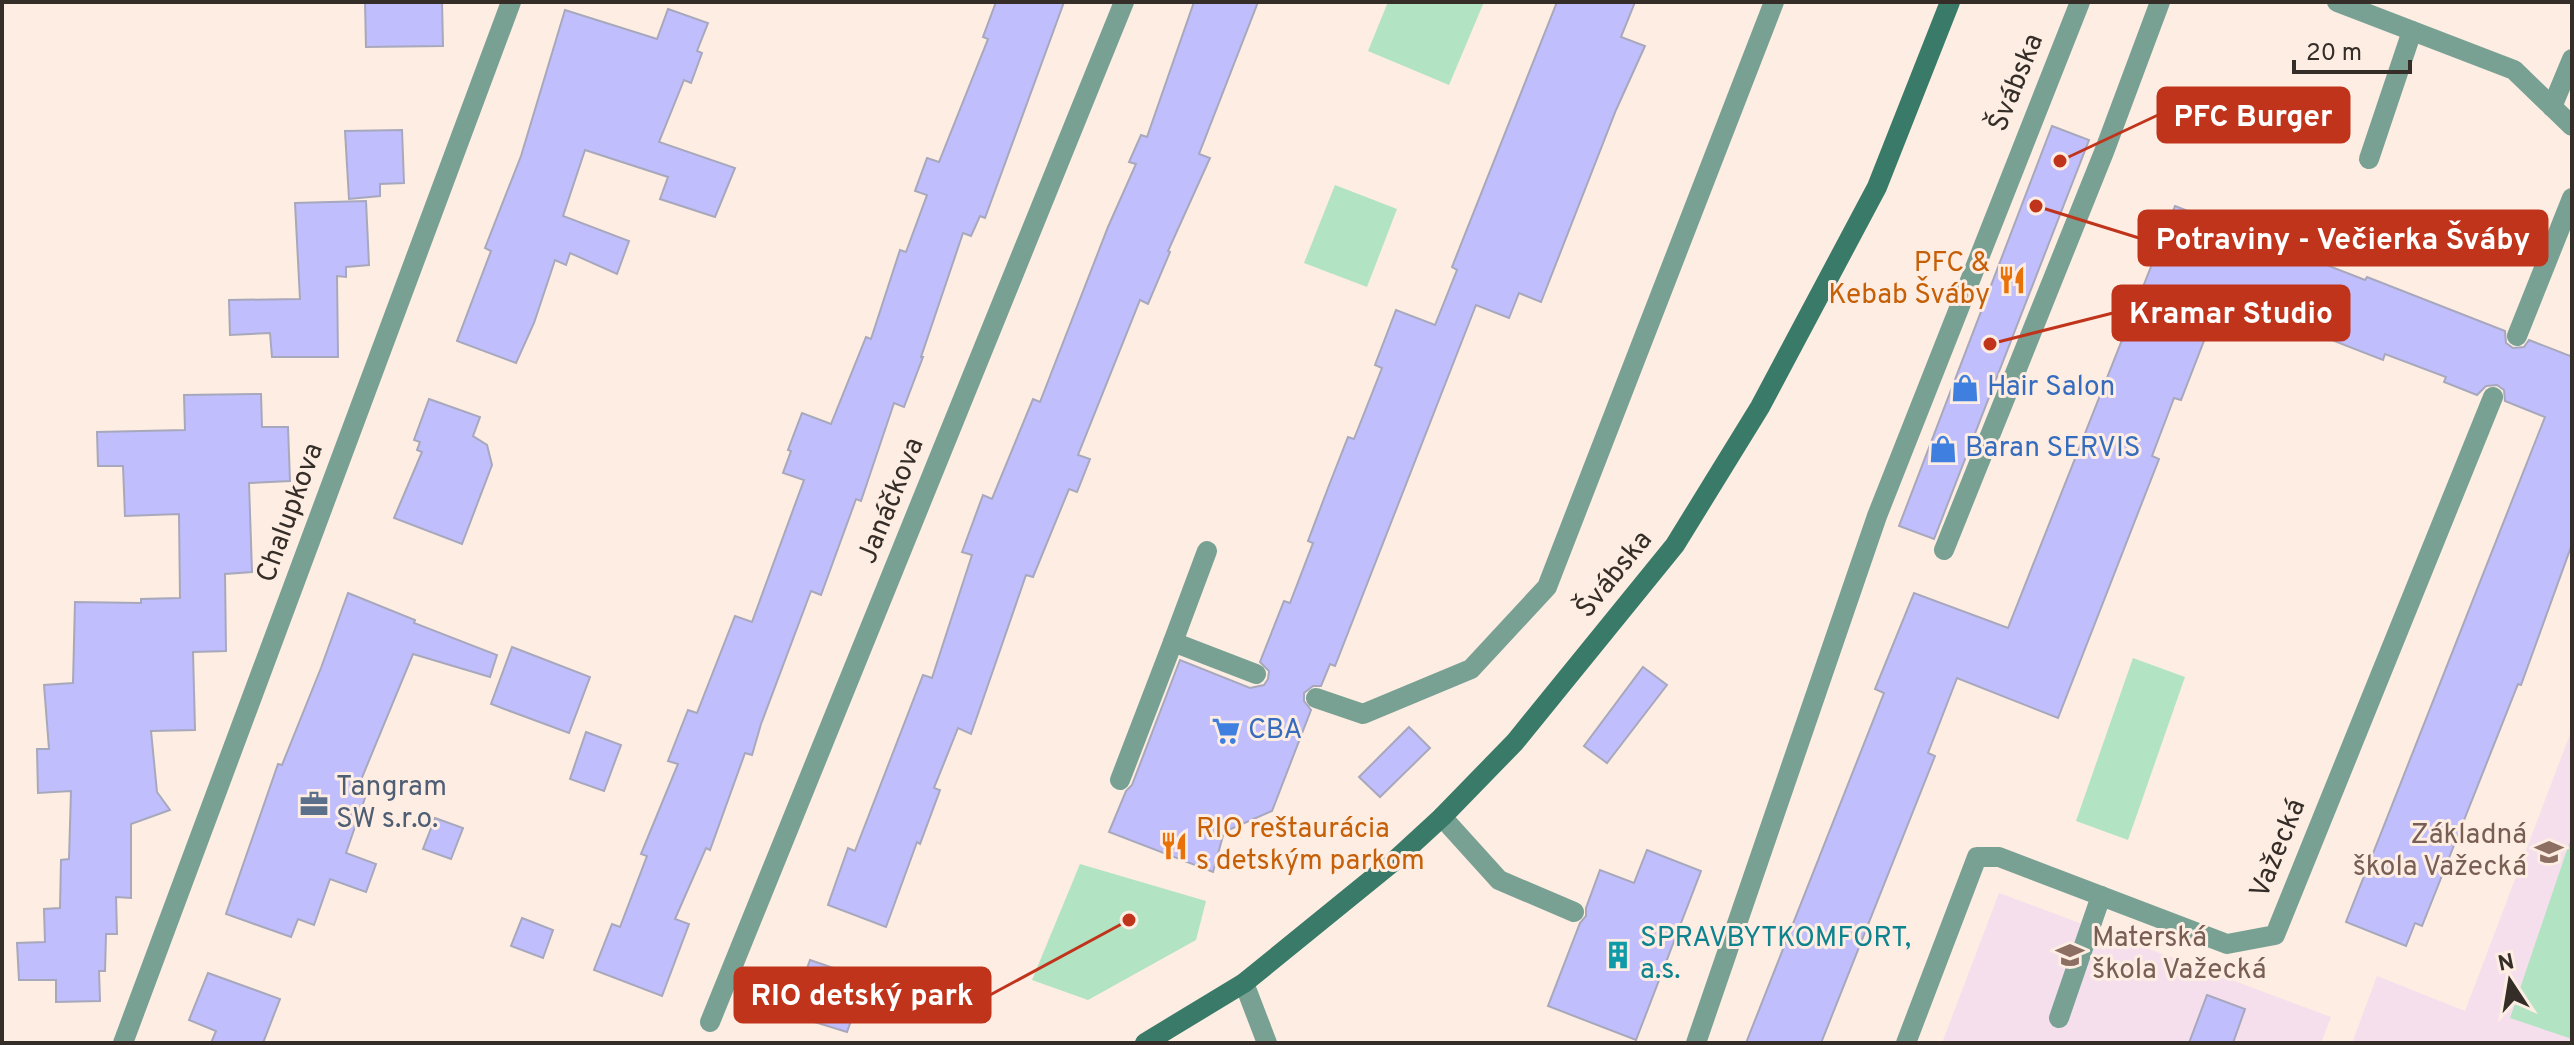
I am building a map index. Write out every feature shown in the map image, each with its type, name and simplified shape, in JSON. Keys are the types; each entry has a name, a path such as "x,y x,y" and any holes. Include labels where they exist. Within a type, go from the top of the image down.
{"street":[{"name":"Chalupkova","path":"123,1043 511,2"},
{"name":"Janáčkova","path":"710,1022 1124,2"},
{"name":"Švábska","path":"1316,698 1363,714 1471,669 1547,587 1774,2"},
{"name":"Švábska","path":"1145,1043 1244,983 1393,862 1515,742 1645,584 1675,545 1760,407 1877,187 1950,2"},
{"name":"Švábska","path":"1696,1043 1877,516 2080,2"},
{"path":"1944,550 2098,167 2160,2"},
{"path":"2337,2 2514,70 2572,126"},
{"path":"2369,159 2412,31"},
{"path":"2552,107 2572,59"},
{"path":"2517,336 2572,198"},
{"name":"Važecká","path":"1906,1043 1977,857 1999,857 2227,944 2275,935 2493,397"},
{"path":"1120,780 1207,551"},
{"path":"1173,642 1256,674"},
{"path":"1442,817 1499,880 1574,912"},
{"path":"2059,1018 2101,896"},
{"path":"1244,983 1267,1043"}],"shaded area":[{"name":"Základná škola Važecká","path":"2572,729 2572,1043 2352,1043 2377,976 2465,1011"},
{"name":"Materská škola Važecká","path":"1999,893 2331,1017 2321,1043 1942,1043"}],"green space":[{"path":"1388,2 1484,2 1449,85 1368,51"},
{"path":"1335,185 1397,209 1367,287 1304,263"},
{"path":"2133,658 2185,677 2128,840 2076,821"},
{"path":"2572,835 2572,1039 2510,1018"},
{"path":"1080,864 1206,901 1196,940 1088,1000 1032,980"}],"building":[{"path":"365,2 442,2 443,46 366,47"},
{"path":"996,2 1064,2 985,218 980,216 971,236 963,233 904,407 894,403 861,501 856,499 821,595 811,591 752,755 745,753 710,850 706,848 675,919 689,924 662,996 594,970 612,924 620,927 647,856 641,854 678,764 668,761 688,710 697,713 735,616 752,622 804,480 783,473 802,413 831,424 866,337 871,339 900,250 906,252 927,195 915,191 927,158 939,162 988,39 983,37"},
{"path":"1194,2 1258,2 1199,154 1210,158 1148,304 1140,300 1078,455 1090,459 1077,492 1069,489 1033,577 1026,575 971,734 958,728 934,788 940,790 886,927 828,905 848,848 855,851 923,675 932,678 972,555 962,552 983,495 992,499 1033,399 1040,402 1108,227 1136,164 1129,162 1141,135 1147,137"},
{"path":"1557,2 1635,2 1621,37 1645,46 1616,110 1541,302 1519,293 1509,318 1476,305 1335,666 1330,664 1321,686 1313,686 1304,693 1304,701 1311,710 1272,811 1224,832 1213,872 1109,832 1126,791 1132,785 1180,660 1250,688 1264,685 1268,679 1269,671 1260,662 1284,601 1290,603 1313,543 1308,541 1328,488 1348,437 1354,439 1382,368 1375,365 1396,310 1435,325 1457,270 1452,267"},
{"path":"668,9 708,23 697,51 702,53 691,83 684,80 659,142 735,168 715,217 660,199 668,177 585,150 563,216 629,241 617,274 570,253 566,265 555,260 534,323 516,363 457,341 491,251 485,248 521,156 565,10 657,39"},
{"path":"2052,126 2089,140 1934,539 1899,526"},
{"path":"402,130 404,183 380,184 380,196 349,199 345,131"},
{"path":"366,201 369,265 346,267 346,277 337,276 338,357 272,357 270,333 230,335 229,300 300,299 295,203"},
{"path":"2175,206 2505,331 2506,343 2513,348 2524,347 2529,340 2570,356 2572,352 2572,544 2521,685 2518,684 2422,926 2415,923 2406,946 2346,922 2545,417 2505,401 2504,390 2497,385 2486,386 2477,395 2444,382 2446,377 2385,354 2383,360 2221,297 2181,400 2174,398 2152,456 2159,459 2058,718 1957,678 1928,753 1935,756 1821,1043 1746,1043 1884,693 1875,689 1914,593 2008,628"},
{"path":"261,394 262,427 288,427 290,481 249,483 252,572 225,574 226,651 193,652 195,730 151,731 157,792 170,810 131,824 131,898 116,897 117,934 106,934 105,971 99,971 100,1001 56,1002 56,980 19,980 17,943 45,942 44,909 60,908 61,860 69,859 71,791 38,793 37,749 49,749 44,685 73,683 75,602 141,603 141,599 180,598 179,514 125,516 123,466 98,466 97,432 185,430 184,395"},
{"path":"429,399 480,417 473,436 487,445 492,465 462,544 394,518 422,452 417,450 420,442 414,440"},
{"path":"348,593 497,655 490,677 413,654 356,792 366,795 346,853 376,864 366,892 330,879 314,925 298,919 291,937 226,914 278,764 282,765"},
{"path":"512,647 590,677 569,733 491,704"},
{"path":"1643,667 1667,685 1607,763 1584,746"},
{"path":"1409,727 1430,748 1380,797 1359,777"},
{"path":"586,732 621,745 604,791 570,779"},
{"path":"435,818 463,828 451,859 423,849"},
{"name":"SPRAVBYTKOMFORT, a.s.","path":"1647,850 1701,871 1636,1040 1548,1006 1580,923 1586,916 1600,870 1634,883"},
{"path":"522,918 553,930 543,958 511,946"},
{"path":"810,960 866,979 847,1032 782,1012 793,982 801,985"},
{"path":"208,973 280,999 263,1043 211,1043 216,1031 189,1020"},
{"path":"2207,995 2245,1009 2233,1043 2189,1043"}],"place":[{"name":"PFC Burger","path":"2060,161"},
{"name":"Potraviny - Večierka Šváby","path":"2036,206"},
{"name":"PFC & Kebab Šváby","path":"2012,280"},
{"name":"Kramar Studio","path":"1990,344"},
{"name":"Hair Salon","path":"1965,388"},
{"name":"Baran SERVIS","path":"1943,449"},
{"name":"CBA","path":"1226,731"},
{"name":"Tangram SW s.r.o.","path":"314,804"},
{"name":"RIO reštaurácia s detským parkom","path":"1174,846"},
{"name":"Základná škola Važecká","path":"2549,852"},
{"name":"RIO detský park","path":"1129,920"},
{"name":"SPRAVBYTKOMFORT, a.s.","path":"1618,955"},
{"name":"Materská škola Važecká","path":"2070,955"}]}
